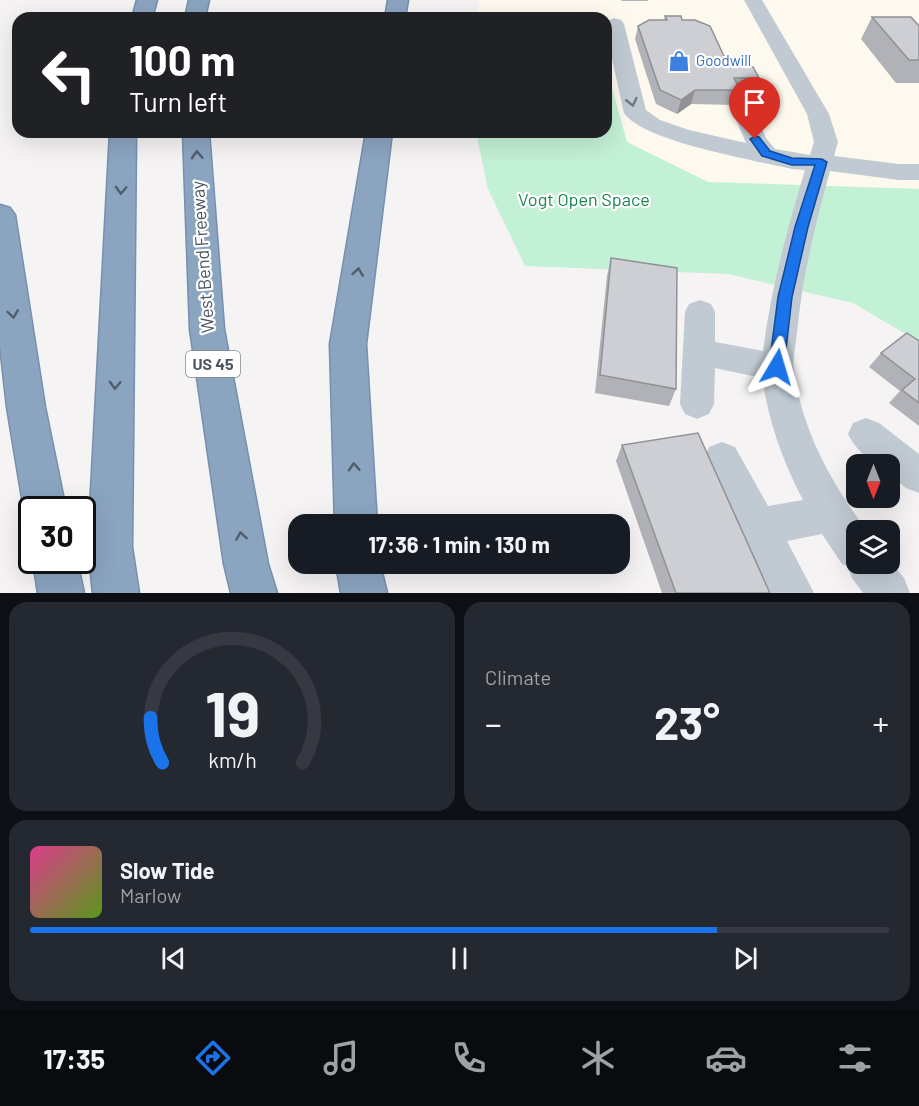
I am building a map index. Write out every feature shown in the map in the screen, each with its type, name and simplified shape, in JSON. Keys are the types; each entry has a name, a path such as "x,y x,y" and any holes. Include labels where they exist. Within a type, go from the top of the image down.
{"highway":[{"path":"116,593 110,547 123,138"},
{"name":"West Bend Freeway","path":"196,138 207,329 246,564 254,593"},
{"path":"356,514 348,344 378,138"},
{"path":"0,215 26,407 42,496"},
{"path":"57,574 61,593"},
{"path":"360,574 364,593"}],"street":[{"path":"753,0 818,114 826,142 822,162 801,227 785,297 777,367 786,417 808,472 846,536"},
{"path":"617,34 635,113 652,125 682,135 792,161 919,172"},
{"path":"735,92 755,139 766,154"},
{"path":"697,404 700,312"},
{"path":"700,352 777,367"},
{"path":"866,434 919,476"},
{"path":"722,459 793,593"},
{"path":"758,527 831,514"},
{"path":"874,574 889,593"}],"shaded area":[{"path":"479,0 919,0 919,189 708,182 627,142 612,88 612,12 478,12"}],"green space":[{"name":"Vogt Open Space","path":"612,88 627,142 708,182 919,189 919,342 853,303 728,274 525,266 488,189 477,138 612,138"}],"building":[{"name":"Goodwill","path":"665,16 681,16 682,20 695,20 710,26 729,67 753,67 759,78 734,78 740,90 695,90 681,100 660,90 638,26 649,20 667,20"},
{"path":"872,17 911,17 919,26 919,60 909,60"},
{"path":"611,258 677,268 676,389 600,375"},
{"path":"907,333 919,341 919,403 902,390 915,379 881,353"},
{"path":"698,433 770,593 676,593 622,445"}],"place":[{"name":"Goodwill","path":"679,61"}],"route":[{"path":"755,139 766,154 792,161 822,162 801,227 785,297 777,367"}]}
